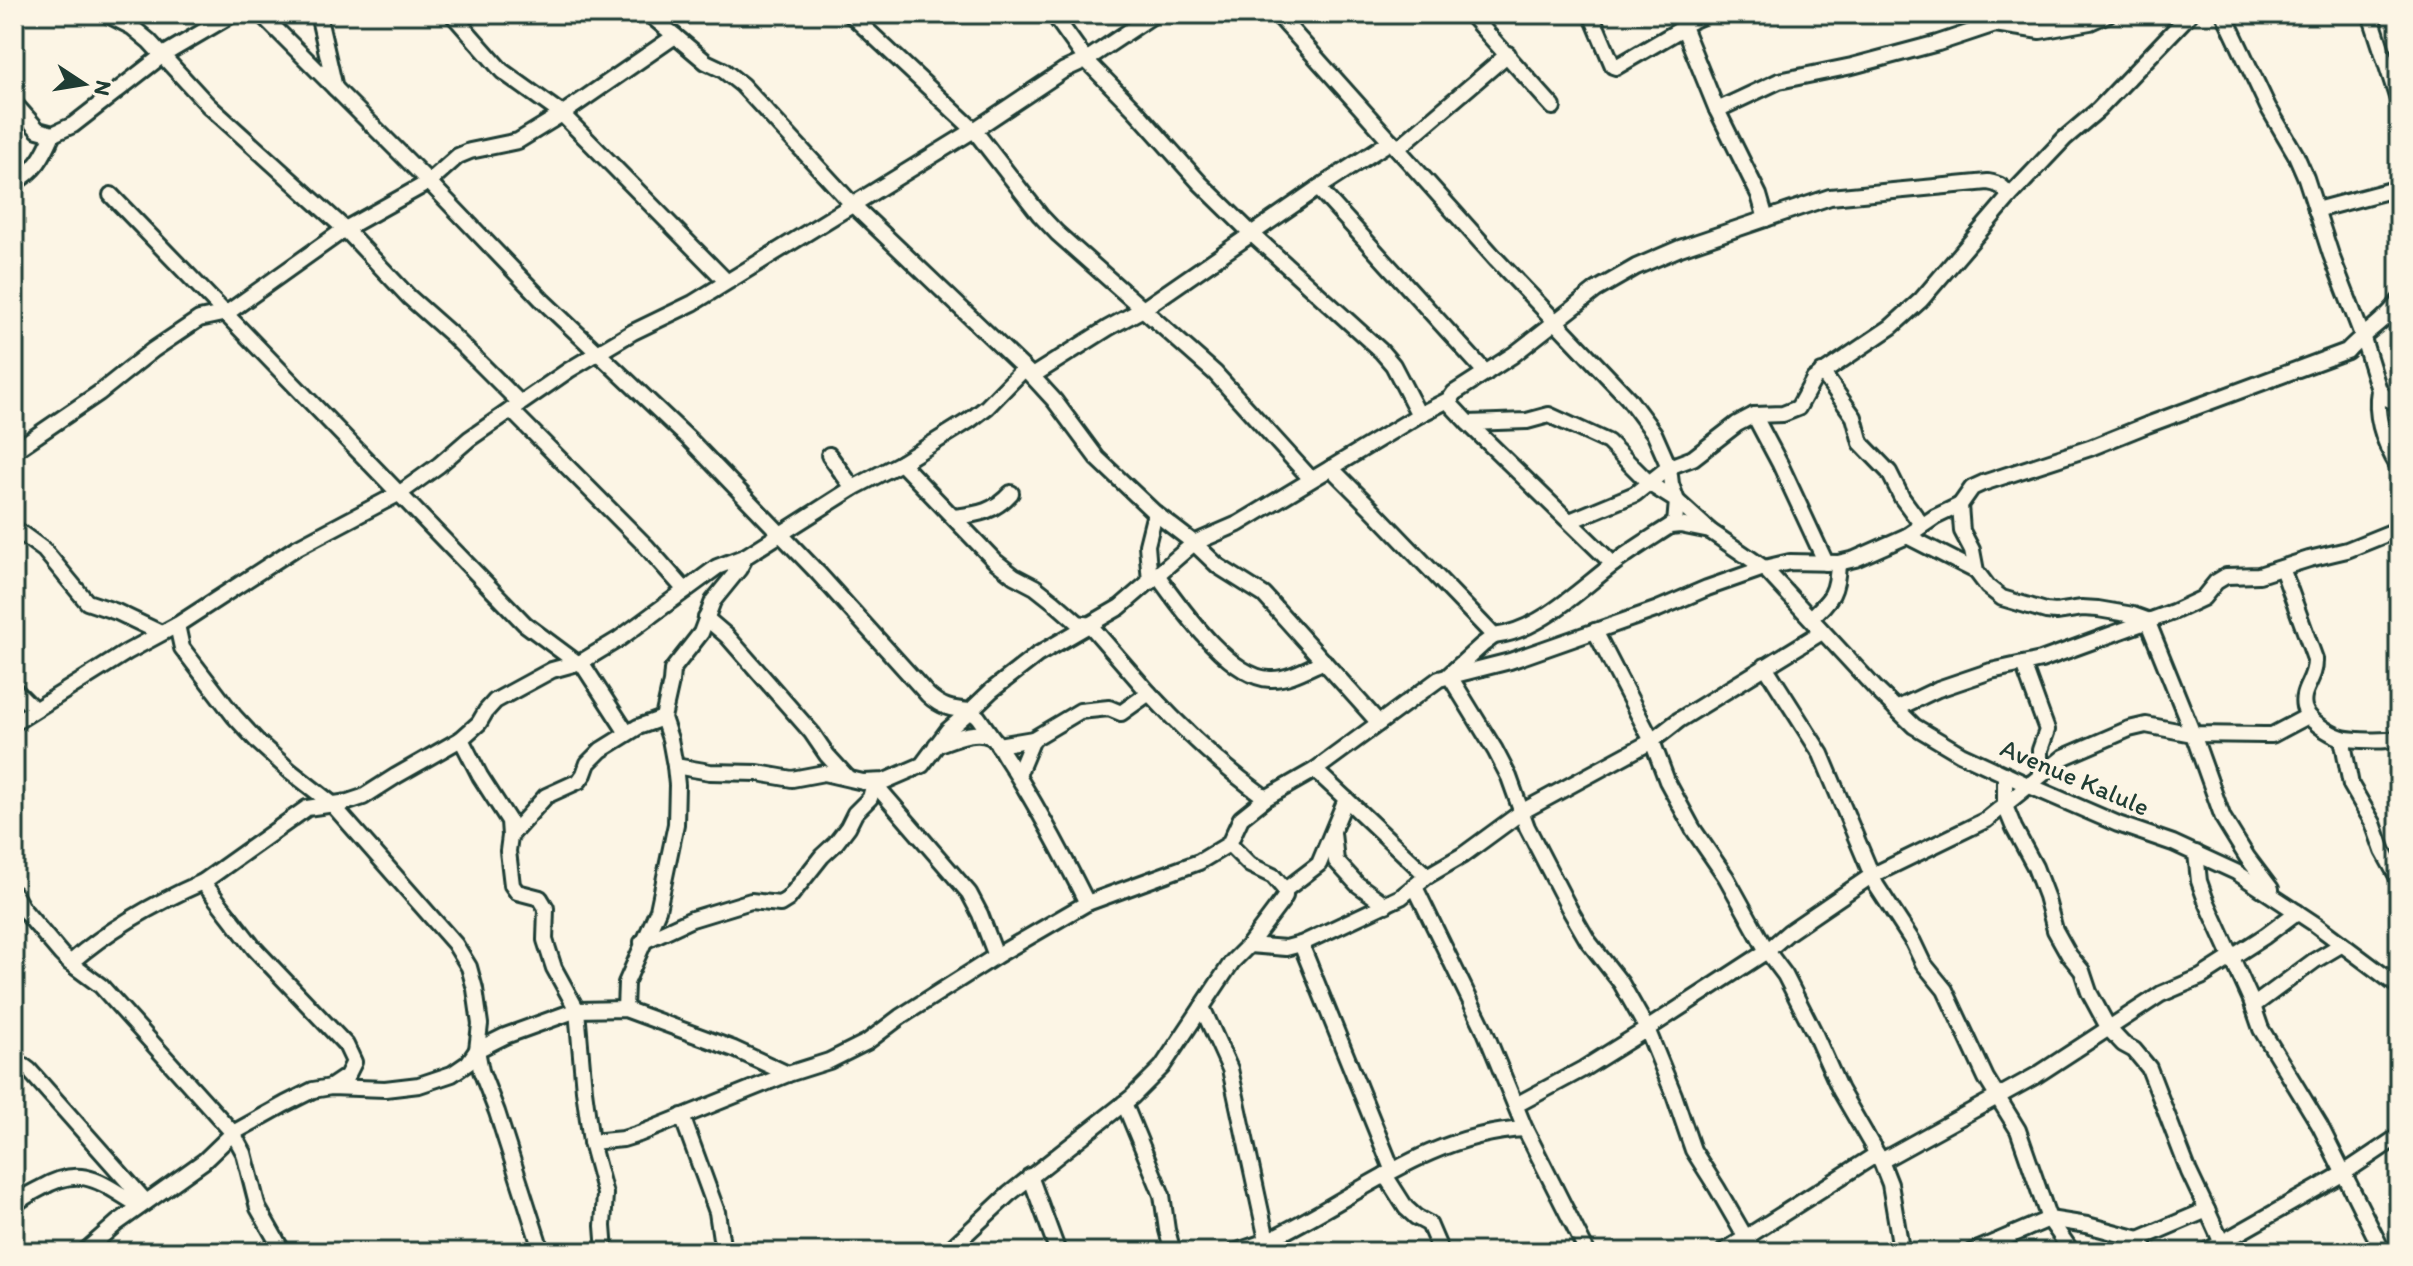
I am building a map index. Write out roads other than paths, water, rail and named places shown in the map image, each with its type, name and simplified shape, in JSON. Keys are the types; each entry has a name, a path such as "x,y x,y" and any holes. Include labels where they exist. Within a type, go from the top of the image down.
{"street":[{"path":"106,14 132,27 163,55 208,105 345,229 409,297 453,336 685,590"},
{"path":"14,103 38,130 53,134 73,125 163,55 233,14"},
{"path":"261,14 542,300 691,441 782,534 928,695 940,706 970,711 978,717 1018,775 1087,903"},
{"path":"318,14 335,89"},
{"path":"452,14 502,71 562,114 726,281"},
{"path":"649,14 706,62 723,70 742,85 853,205 1028,372 1054,400 1097,458 1155,513 1218,566 1264,595 1379,723"},
{"path":"850,14 974,130 1040,215 1215,373 1311,479"},
{"path":"1053,14 1086,60 1200,183 1381,351 1393,365 1419,415"},
{"path":"14,723 177,625 286,553 400,493 515,406 597,353 693,303 974,130 1064,70 1086,60 1155,14"},
{"path":"1277,14 1554,321 1628,398 1654,433 1669,467 1677,501 1675,524"},
{"path":"1470,14 1553,107"},
{"path":"1591,14 1616,67 1681,22 1707,14"},
{"path":"1717,110 1779,81 1852,66 1995,24 2040,31 2090,22 2108,14"},
{"path":"1570,521 1625,499 1650,484 1669,467 1693,458 1737,424 1754,415 1783,414 1798,408 1814,379 1891,327 1921,300 2009,197 2190,14"},
{"path":"2224,14 2306,178 2362,335 2379,390 2378,414 2388,448 2399,468"},
{"path":"2370,14 2399,103"},
{"path":"1681,22 1717,110 1759,195 1766,219"},
{"path":"14,451 199,319 227,313 345,229 429,182 458,156 518,141 675,36"},
{"path":"70,963 96,940 159,901 203,882 307,808 363,797 461,739 479,723 495,701 552,670 579,662 619,639 717,567 746,556 853,488 901,463 970,420 1028,372 1143,309 1318,188 1395,145 1508,54"},
{"path":"14,183 31,173 53,134"},
{"path":"675,766 792,779 824,773 863,782 885,781 922,765 948,730 992,690 1037,655 1120,607 1194,543 1238,524 1450,399 1454,393 1536,338 1596,290 1636,267 1680,248 1830,197 1979,182 1998,184 2006,189 2009,197"},
{"path":"1318,188 1486,373"},
{"path":"2316,210 2399,188"},
{"path":"111,195 525,624 579,662 627,733"},
{"path":"591,1142 623,1139 829,1061 867,1042 900,1017 996,956 1087,903 1199,862 1229,844 1241,818 1266,798 1315,770 1424,688 1449,675 1510,661 1764,568 1790,562 1832,563 1855,559 1907,536 1960,505 1972,488 1983,483 2090,448 2347,351 2399,301"},
{"path":"2347,351 2367,355"},
{"path":"1822,372 1854,417 1861,443 1889,472 1902,498 1922,525"},
{"path":"2379,390 2386,398 2399,404"},
{"path":"1450,399 1452,406 1468,423 1613,564"},
{"name":"Avenue Kalule","path":"1468,423 1527,421 1549,415 1608,442 1650,484 1764,568 1896,709 1932,738 2005,774 2035,781 2247,878 2399,987"},
{"path":"1754,415 1832,563 1837,587 1833,597 1811,618"},
{"path":"2388,448 2399,417"},
{"path":"829,455 853,488"},
{"path":"901,463 995,561 1035,587 1078,623 1090,625 1182,728 1266,798"},
{"path":"1331,468 1494,636"},
{"path":"954,517 991,510 1011,493"},
{"path":"1960,505 1962,531 1972,550 1976,571 1988,587 2002,598 2046,611 2098,609 2147,620 2228,828 2278,899"},
{"path":"1155,513 1147,545 1154,579 1200,631 1237,665 1269,680 1285,678 1324,661"},
{"path":"1449,675 1494,636 1515,631 1557,609 1613,564 1675,524 1710,531"},
{"path":"14,528 44,550 87,602 161,633"},
{"path":"1896,709 1938,689 2107,637 2173,612 2203,598 2216,582 2226,576 2259,575 2347,550 2399,529"},
{"path":"1907,536 1976,571"},
{"path":"625,1009 626,983 658,910 676,824 675,766 663,718 672,670 701,633 713,601 746,556"},
{"path":"2282,568 2315,659 2312,679 2304,692 2304,707 2308,716 2342,738 2399,739"},
{"path":"706,618 727,636 847,777"},
{"path":"177,625 182,648 234,716 280,762 331,803 455,944 469,967 480,1024 477,1050 481,1071 502,1127 539,1252"},
{"path":"1595,631 1652,741 1667,781 1693,829 1726,877 1767,951 1796,994 1835,1081 1879,1158 1890,1184 1904,1252"},
{"path":"1249,945 1286,948 1301,944 1386,905 1523,811 1652,741 1679,720 1822,632"},
{"path":"2023,664 2047,730 2035,781"},
{"path":"1765,666 1821,754 1871,876 1923,963 1945,990 1997,1098 2018,1130 2049,1219 2072,1252"},
{"path":"1449,675 1495,750 1523,811 1527,827 1570,910 1588,941 1621,983 1647,1029 1693,1150 1754,1252"},
{"path":"14,689 34,709"},
{"path":"936,745 982,734 995,741 1033,739 1080,711 1109,708 1121,713 1149,693"},
{"path":"947,709 948,730"},
{"path":"1516,1105 1583,1069 1647,1029 1767,951 1789,932 1871,876 1986,820 2064,757 2137,726 2193,734 2272,735 2308,716"},
{"path":"510,836 546,796 579,781 588,763 601,750 627,733 663,718"},
{"path":"2342,738 2351,785 2373,823 2383,851 2399,880"},
{"path":"461,739 509,821 508,851 512,885 517,892 540,898 546,908 545,940 554,968 577,1010 591,1142 605,1194 605,1252"},
{"path":"1018,775 1033,739"},
{"path":"1315,770 1427,876"},
{"path":"2005,774 2005,806 2035,867 2055,930 2082,971 2089,992 2109,1029 2123,1044 2134,1050 2149,1068 2189,1172 2224,1248"},
{"path":"642,942 692,919 751,901 780,904 788,899 870,798 874,783"},
{"path":"874,783 969,893 996,956"},
{"path":"1319,864 1346,799"},
{"path":"1333,831 1336,861 1357,884 1386,905"},
{"path":"947,1252 1030,1176 1124,1103 1162,1067 1232,962 1282,901 1285,890 1273,876 1250,865 1229,844"},
{"path":"2196,853 2199,881 2261,1029 2303,1096 2383,1252"},
{"path":"1285,890 1319,864 1336,861"},
{"path":"203,882 254,948 346,1045 354,1062 347,1076 331,1087"},
{"path":"1415,887 1484,1029 1525,1129 1587,1252"},
{"path":"14,894 22,908 70,963 101,986 233,1133 244,1153 258,1208 283,1252"},
{"path":"1723,1252 1879,1158 1997,1098 2153,998 2195,980 2231,958 2297,912"},
{"path":"1301,944 1388,1172 1406,1208 1429,1224 1441,1252"},
{"path":"2253,1006 2341,945"},
{"path":"1202,1007 1230,1069 1271,1246"},
{"path":"84,1252 143,1204 204,1161 233,1133 313,1090 419,1085 452,1074 468,1063 477,1050 505,1036 577,1010 625,1009 734,1049 788,1074"},
{"path":"14,1059 29,1070 143,1204"},
{"path":"1124,1103 1162,1195 1173,1252"},
{"path":"682,1116 717,1212 723,1252"},
{"path":"1234,1252 1271,1246 1388,1172 1451,1142 1498,1130 1525,1129"},
{"path":"2205,1252 2224,1248 2399,1136"},
{"path":"14,1206 49,1183 75,1175 86,1176 143,1204"},
{"path":"1030,1176 1058,1252"},
{"path":"1972,1252 2049,1219 2139,1239 2207,1210"},
{"path":"2139,1239 2147,1252"}]}
